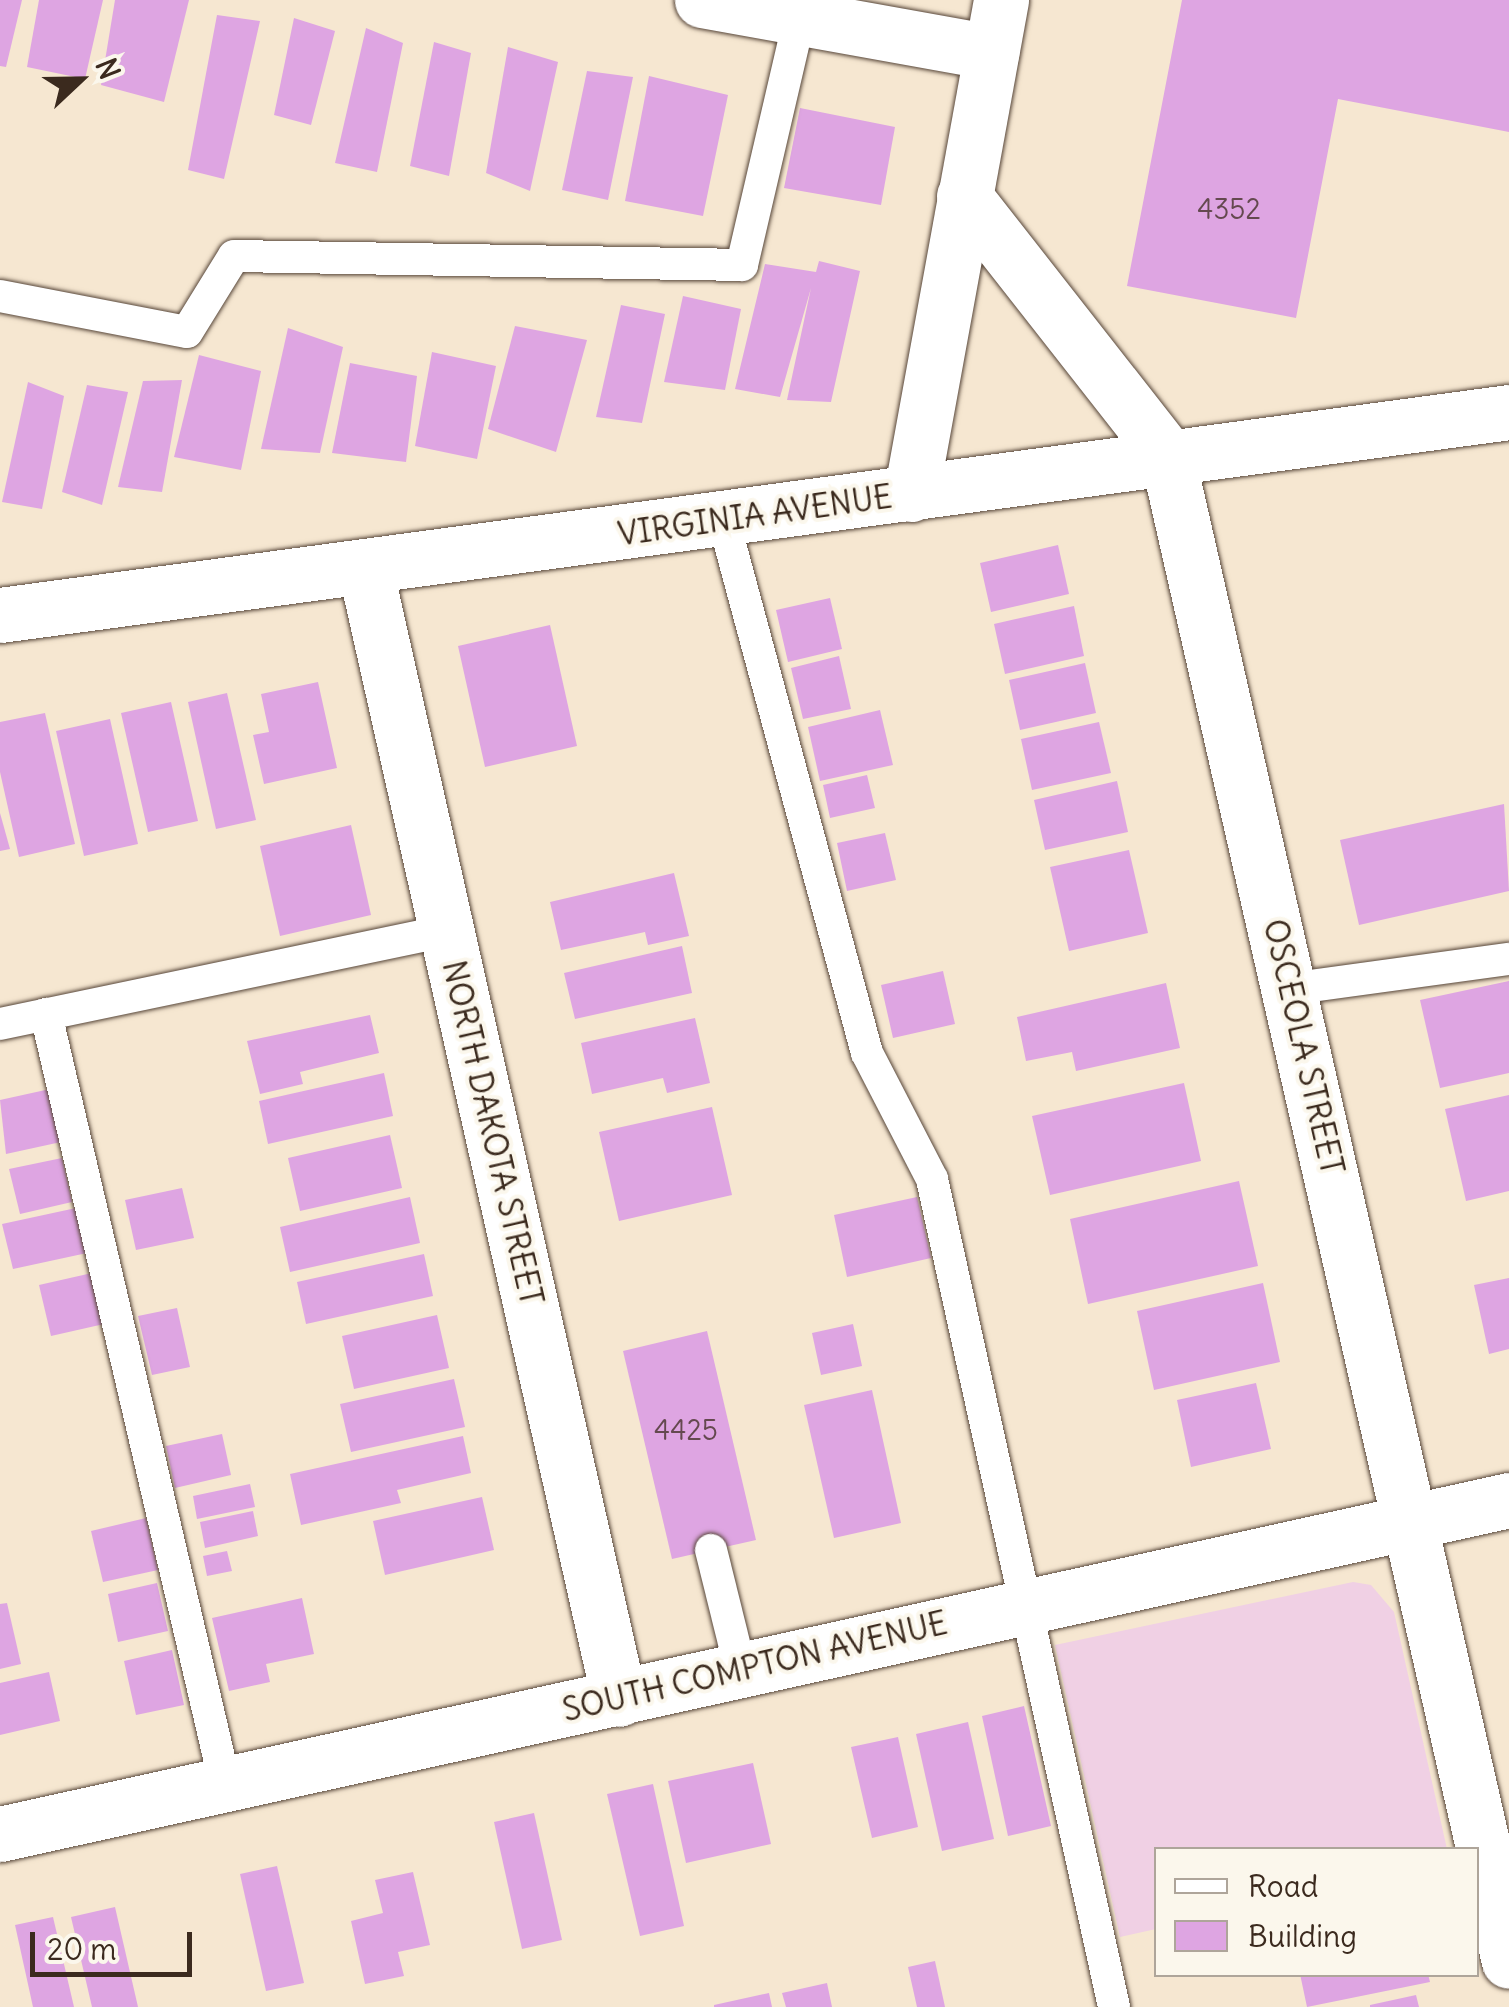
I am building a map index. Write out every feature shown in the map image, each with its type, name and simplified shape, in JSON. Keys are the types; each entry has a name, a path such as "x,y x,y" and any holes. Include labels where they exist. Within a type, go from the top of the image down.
{"street":[{"path":"702,0 799,20 996,26 911,494"},
{"name":"OSCEOLA STREET","path":"964,196 1167,456 1506,1933"},
{"name":"VIRGINIA AVENUE","path":"0,616 724,522 1167,456 1509,412"},
{"name":"NORTH DAKOTA STREET","path":"365,568 619,1699"},
{"name":"SOUTH COMPTON AVENUE","path":"0,1834 1509,1500"}],"lane":[{"path":"0,296 187,332 234,256 742,265 799,20"},
{"path":"724,522 867,1053 932,1179 1029,1605 1114,2007"},
{"path":"0,1024 446,931"},
{"path":"1289,989 1509,959"},
{"path":"46,1014 225,1783"},
{"path":"711,1550 740,1671"}],"shaded area":[{"path":"1353,1582 1371,1585 1394,1612 1447,1847 1154,1847 1154,1929 1120,1937 1055,1645"}],"building":[{"path":"0,0 22,0 6,67 0,66"},
{"path":"39,0 103,0 85,79 27,67"},
{"path":"115,0 189,0 164,102 101,85"},
{"path":"1182,0 1509,0 1509,132 1338,99 1296,318 1127,286"},
{"path":"217,15 260,21 224,179 188,170"},
{"path":"294,18 335,31 311,125 274,115"},
{"path":"366,28 403,43 377,172 335,163"},
{"path":"434,42 471,53 449,176 410,166"},
{"path":"508,47 558,62 530,191 486,173"},
{"path":"587,71 633,77 608,200 562,190"},
{"path":"649,76 728,95 703,216 625,201"},
{"path":"800,108 895,127 881,205 784,188"},
{"path":"819,261 860,271 831,402 787,400 811,288 780,397 735,389 765,264 816,272"},
{"path":"683,296 741,309 725,390 664,382"},
{"path":"621,305 665,314 642,423 596,417"},
{"path":"515,326 587,340 556,452 488,429"},
{"path":"288,328 343,347 320,453 261,449"},
{"path":"432,352 496,366 477,459 415,446"},
{"path":"199,355 261,371 241,470 174,457"},
{"path":"350,363 417,376 406,462 332,453"},
{"path":"182,380 162,492 118,487 143,381"},
{"path":"28,382 64,396 42,509 2,502"},
{"path":"87,385 128,392 102,505 62,492"},
{"path":"1058,545 1069,594 991,612 980,563"},
{"path":"830,598 842,649 788,662 776,610"},
{"path":"1074,606 1084,656 1005,674 994,624"},
{"path":"550,625 577,746 485,767 458,646"},
{"path":"839,656 851,709 803,719 791,668"},
{"path":"1085,663 1096,713 1020,730 1009,680"},
{"path":"318,682 337,768 264,784 253,735 269,732 261,694"},
{"path":"227,693 256,820 216,829 188,702"},
{"path":"171,702 198,821 148,832 121,713"},
{"path":"880,710 893,765 820,781 808,727"},
{"path":"45,713 75,844 19,857 0,772 0,722"},
{"path":"110,719 138,844 84,856 56,731"},
{"path":"1099,722 1111,773 1032,790 1021,739"},
{"path":"867,775 875,808 830,818 823,785"},
{"path":"1117,781 1128,832 1045,850 1034,800"},
{"path":"1504,804 1509,891 1359,925 1340,840"},
{"path":"0,813 10,849 0,851"},
{"path":"351,825 371,915 280,936 260,846"},
{"path":"885,833 896,880 847,891 837,843"},
{"path":"1129,850 1148,933 1069,951 1050,867"},
{"path":"674,873 689,936 648,945 645,932 561,950 550,902"},
{"path":"682,946 692,993 575,1019 564,973"},
{"path":"943,971 955,1024 893,1038 881,985"},
{"path":"1509,981 1509,1073 1440,1088 1420,1000"},
{"path":"1166,983 1180,1048 1076,1071 1072,1052 1026,1061 1017,1017"},
{"path":"370,1015 379,1053 300,1072 303,1084 260,1094 247,1041"},
{"path":"695,1018 710,1083 667,1093 663,1078 592,1094 581,1043"},
{"path":"384,1073 393,1116 268,1144 259,1101"},
{"path":"1184,1083 1201,1161 1050,1195 1032,1116"},
{"path":"50,1089 61,1142 6,1154 0,1100"},
{"path":"1509,1095 1509,1191 1466,1201 1445,1109"},
{"path":"712,1107 732,1195 619,1221 599,1132"},
{"path":"390,1135 402,1188 300,1211 288,1158"},
{"path":"62,1158 72,1202 20,1214 9,1169"},
{"path":"1239,1181 1258,1266 1088,1304 1070,1219"},
{"path":"182,1188 194,1238 136,1250 125,1200"},
{"path":"410,1197 420,1243 290,1272 280,1227"},
{"path":"917,1197 931,1258 847,1277 834,1215"},
{"path":"76,1208 87,1253 13,1269 2,1224"},
{"path":"424,1254 433,1296 306,1324 297,1282"},
{"path":"92,1273 104,1324 51,1336 39,1285"},
{"path":"1509,1278 1509,1349 1489,1354 1474,1285"},
{"path":"1263,1283 1280,1362 1154,1390 1137,1311"},
{"path":"177,1308 190,1367 152,1375 138,1316"},
{"path":"437,1315 449,1368 354,1389 342,1336"},
{"path":"853,1324 862,1366 821,1375 812,1333"},
{"path":"707,1331 756,1540 672,1559 623,1351"},
{"path":"454,1379 465,1427 351,1452 340,1404"},
{"path":"1256,1383 1271,1449 1191,1467 1177,1400"},
{"path":"872,1390 901,1523 834,1538 804,1405"},
{"path":"222,1434 231,1475 175,1488 166,1446"},
{"path":"463,1436 471,1473 397,1490 401,1503 301,1525 290,1474"},
{"path":"250,1484 255,1507 197,1519 193,1496"},
{"path":"482,1497 494,1550 385,1575 373,1521"},
{"path":"253,1511 258,1536 205,1548 200,1522"},
{"path":"146,1518 158,1570 103,1582 91,1531"},
{"path":"227,1551 232,1571 207,1576 203,1556"},
{"path":"157,1583 168,1631 118,1642 108,1594"},
{"path":"302,1598 314,1654 266,1664 270,1682 229,1691 212,1618"},
{"path":"7,1603 21,1664 0,1669 0,1604"},
{"path":"172,1650 184,1705 136,1715 124,1661"},
{"path":"49,1672 60,1721 0,1735 0,1683"},
{"path":"1024,1706 1051,1826 1008,1836 982,1716"},
{"path":"968,1722 994,1839 942,1851 916,1734"},
{"path":"898,1737 918,1827 872,1838 851,1747"},
{"path":"753,1763 771,1844 686,1863 668,1781"},
{"path":"653,1784 684,1926 640,1936 607,1794"},
{"path":"534,1813 562,1940 522,1949 494,1822"},
{"path":"277,1866 304,1983 266,1991 240,1874"},
{"path":"413,1872 430,1945 398,1952 404,1976 365,1984 351,1921 383,1913 375,1880"},
{"path":"115,1907 138,2007 92,2007 71,1917"},
{"path":"53,1917 74,2007 33,2007 15,1925"},
{"path":"935,1961 945,2007 917,2007 908,1967"},
{"path":"1301,1977 1429,1977 1430,1982 1307,2007"},
{"path":"827,1983 832,2007 786,2007 782,1993"},
{"path":"769,1993 772,2007 714,2007 714,2005"},
{"path":"1416,1995 1419,2007 1370,2007 1370,2005"}]}
